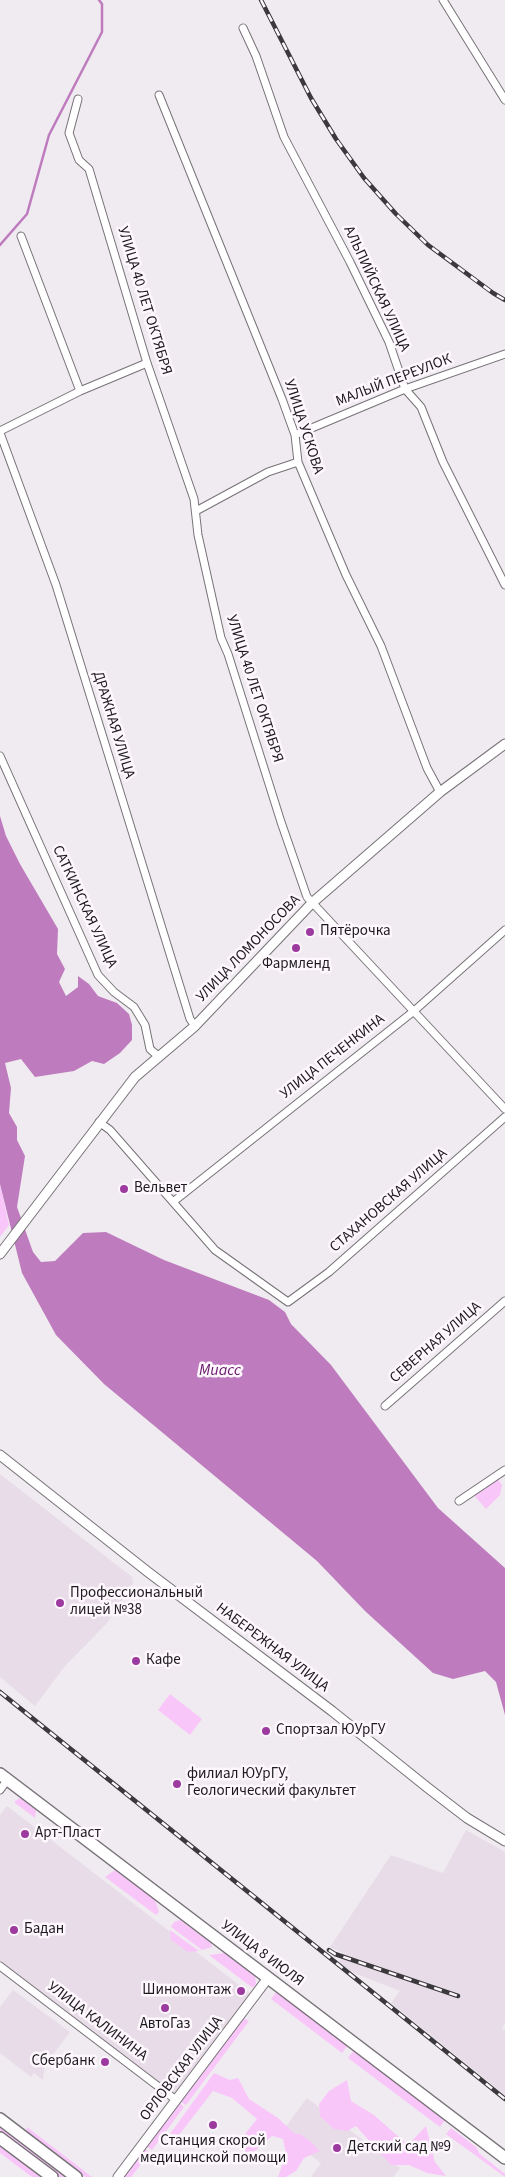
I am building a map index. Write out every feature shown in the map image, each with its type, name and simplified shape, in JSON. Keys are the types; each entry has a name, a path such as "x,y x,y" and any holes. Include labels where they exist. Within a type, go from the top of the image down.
{"main road":[{"name":"УЛИЦА 8 ИЮЛЯ","path":"4,1776 505,2158"},
{"path":"0,2119 76,2177"},
{"path":"0,2138 52,2177"}],"street":[{"path":"443,0 505,100"},
{"name":"АЛЬПИЙСКАЯ УЛИЦА","path":"243,28 256,56 284,137 389,342 405,389 421,406 443,462 505,585"},
{"name":"УЛИЦА УСКОВА","path":"159,95 207,210 295,435 298,462 346,575 381,646 427,768 440,792"},
{"name":"УЛИЦА 40 ЛЕТ ОКТЯБРЯ","path":"78,99 70,133 79,160 89,169 147,363 194,499 198,535 221,638 228,654 281,822 307,897 505,1109"},
{"path":"21,236 80,391"},
{"name":"МАЛЫЙ ПЕРЕУЛОК","path":"295,435 405,389 505,354"},
{"path":"0,432 80,391 147,363"},
{"name":"ДРАЖНАЯ УЛИЦА","path":"0,432 56,585 190,1019 195,1026"},
{"path":"196,511 268,472 298,462"},
{"name":"УЛИЦА ЛОМОНОСОВА","path":"0,1254 135,1076 195,1026 312,903 440,792 505,744"},
{"name":"САТКИНСКАЯ УЛИЦА","path":"0,756 98,975 114,992 134,1007 145,1025 150,1049 158,1056"},
{"name":"УЛИЦА ПЕЧЕНКИНА","path":"173,1202 414,1012 505,930"},
{"name":"СТАХАНОВСКАЯ УЛИЦА","path":"173,1202 216,1250 288,1302 329,1272 505,1117"},
{"path":"100,1122 110,1130 173,1202"},
{"name":"СЕВЕРНАЯ УЛИЦА","path":"385,1406 505,1301"},
{"name":"НАБЕРЕЖНАЯ УЛИЦА","path":"0,1455 148,1572 332,1710 428,1788 470,1820 505,1841"},
{"path":"459,1501 505,1470"},
{"path":"0,1790 4,1776"},
{"name":"УЛИЦА КАЛИНИНА","path":"0,1966 176,2100"},
{"name":"ОРЛОВСКАЯ УЛИЦА","path":"118,2177 268,1978"}],"shaded area":[{"path":"0,1184 9,1225 0,1237"},
{"name":"Профессиональный лицей №38","path":"0,1474 132,1577 133,1583 107,1623 65,1666 35,1706 0,1677"},
{"path":"497,1478 502,1485 500,1495 486,1509 473,1494"},
{"path":"170,1694 202,1719 190,1735 158,1710"},
{"path":"20,1798 36,1810 35,1818 15,1803"},
{"path":"7,1806 252,1995 176,2096 0,1963 0,1815"},
{"path":"466,1830 505,1852 505,2022 502,2029 505,2030 505,2095 391,2003 400,1991 354,1973 339,1963 343,1953 330,1947 391,1855 443,1873"},
{"path":"115,1870 155,1900 159,1912 156,1915 105,1877"},
{"path":"180,1920 211,1943 212,1947 202,1950 171,1927 174,1922"},
{"path":"170,1930 199,1951 188,1952 171,1940"},
{"path":"225,1953 255,1975 256,1984 253,1988 209,1955"},
{"path":"13,1990 70,2032 45,2065 43,2080 34,2073 31,2077 0,2053 0,2007"},
{"path":"277,1991 348,2045 342,2053 271,1999"},
{"path":"244,2018 249,2021 186,2105 181,2102"},
{"path":"354,2050 446,2119 440,2127 348,2058"},
{"path":"214,2073 230,2080 238,2078 249,2099 278,2118 295,2134 300,2134 310,2141 320,2151 304,2158 296,2171 286,2177 278,2177 286,2154 283,2139 272,2136 255,2151 245,2152 241,2139 257,2119 232,2098 213,2091 179,2135 170,2134"},
{"path":"347,2080 351,2101 374,2115 408,2145 426,2126 435,2162 446,2176 427,2173 409,2165 391,2165 356,2126 347,2131 334,2129 320,2116 319,2104 329,2091"},
{"name":"Детский сад №9","path":"307,2098 400,2168 393,2177 311,2177 321,2163 281,2133"},
{"path":"180,2103 184,2107 152,2150 147,2147"},
{"path":"0,2124 69,2177 60,2177 0,2132"},
{"path":"27,2127 92,2177 85,2177 26,2133"},
{"path":"451,2128 476,2147 480,2154 505,2174 505,2177 446,2134"},
{"path":"0,2146 41,2177 32,2177 0,2153"},
{"path":"145,2149 150,2153 131,2177 124,2177"}],"water":[{"name":"Миасс","path":"0,816 6,836 20,864 58,929 57,954 65,969 59,982 66,996 78,987 78,976 89,984 98,996 117,1003 129,1014 132,1025 132,1040 120,1053 104,1064 92,1061 74,1071 35,1077 21,1059 5,1063 11,1088 9,1113 17,1127 17,1140 25,1156 17,1207 33,1252 41,1262 55,1261 83,1233 106,1232 164,1260 269,1300 285,1312 291,1324 331,1365 438,1508 505,1568 505,1715 496,1682 485,1671 453,1679 433,1673 365,1611 317,1561 104,1384 56,1335 22,1273 0,1184"}],"waterway":[{"path":"0,245 27,214 49,135 102,32 102,4 99,0"}],"railway":[{"path":"261,0 311,98 336,139 364,178 396,214 428,245 505,300"},
{"path":"0,1692 505,2099"},
{"path":"329,1950 335,1954 458,1996"}],"place":[{"name":"Пятёрочка","path":"310,932"},
{"name":"Фармленд","path":"296,948"},
{"name":"Вельвет","path":"124,1189"},
{"name":"Профессиональный лицей №38","path":"60,1603"},
{"name":"Кафе","path":"136,1661"},
{"name":"Спортзал ЮУрГУ","path":"266,1731"},
{"name":"филиал ЮУрГУ, Геологический факультет","path":"177,1784"},
{"name":"Арт-Пласт","path":"25,1834"},
{"name":"Бадан","path":"14,1930"},
{"name":"Шиномонтаж","path":"241,1991"},
{"name":"АвтоГаз","path":"165,2008"},
{"name":"Сбербанк","path":"105,2062"},
{"name":"Станция скорой медицинской помощи","path":"213,2125"},
{"name":"Детский сад №9","path":"337,2148"}]}
